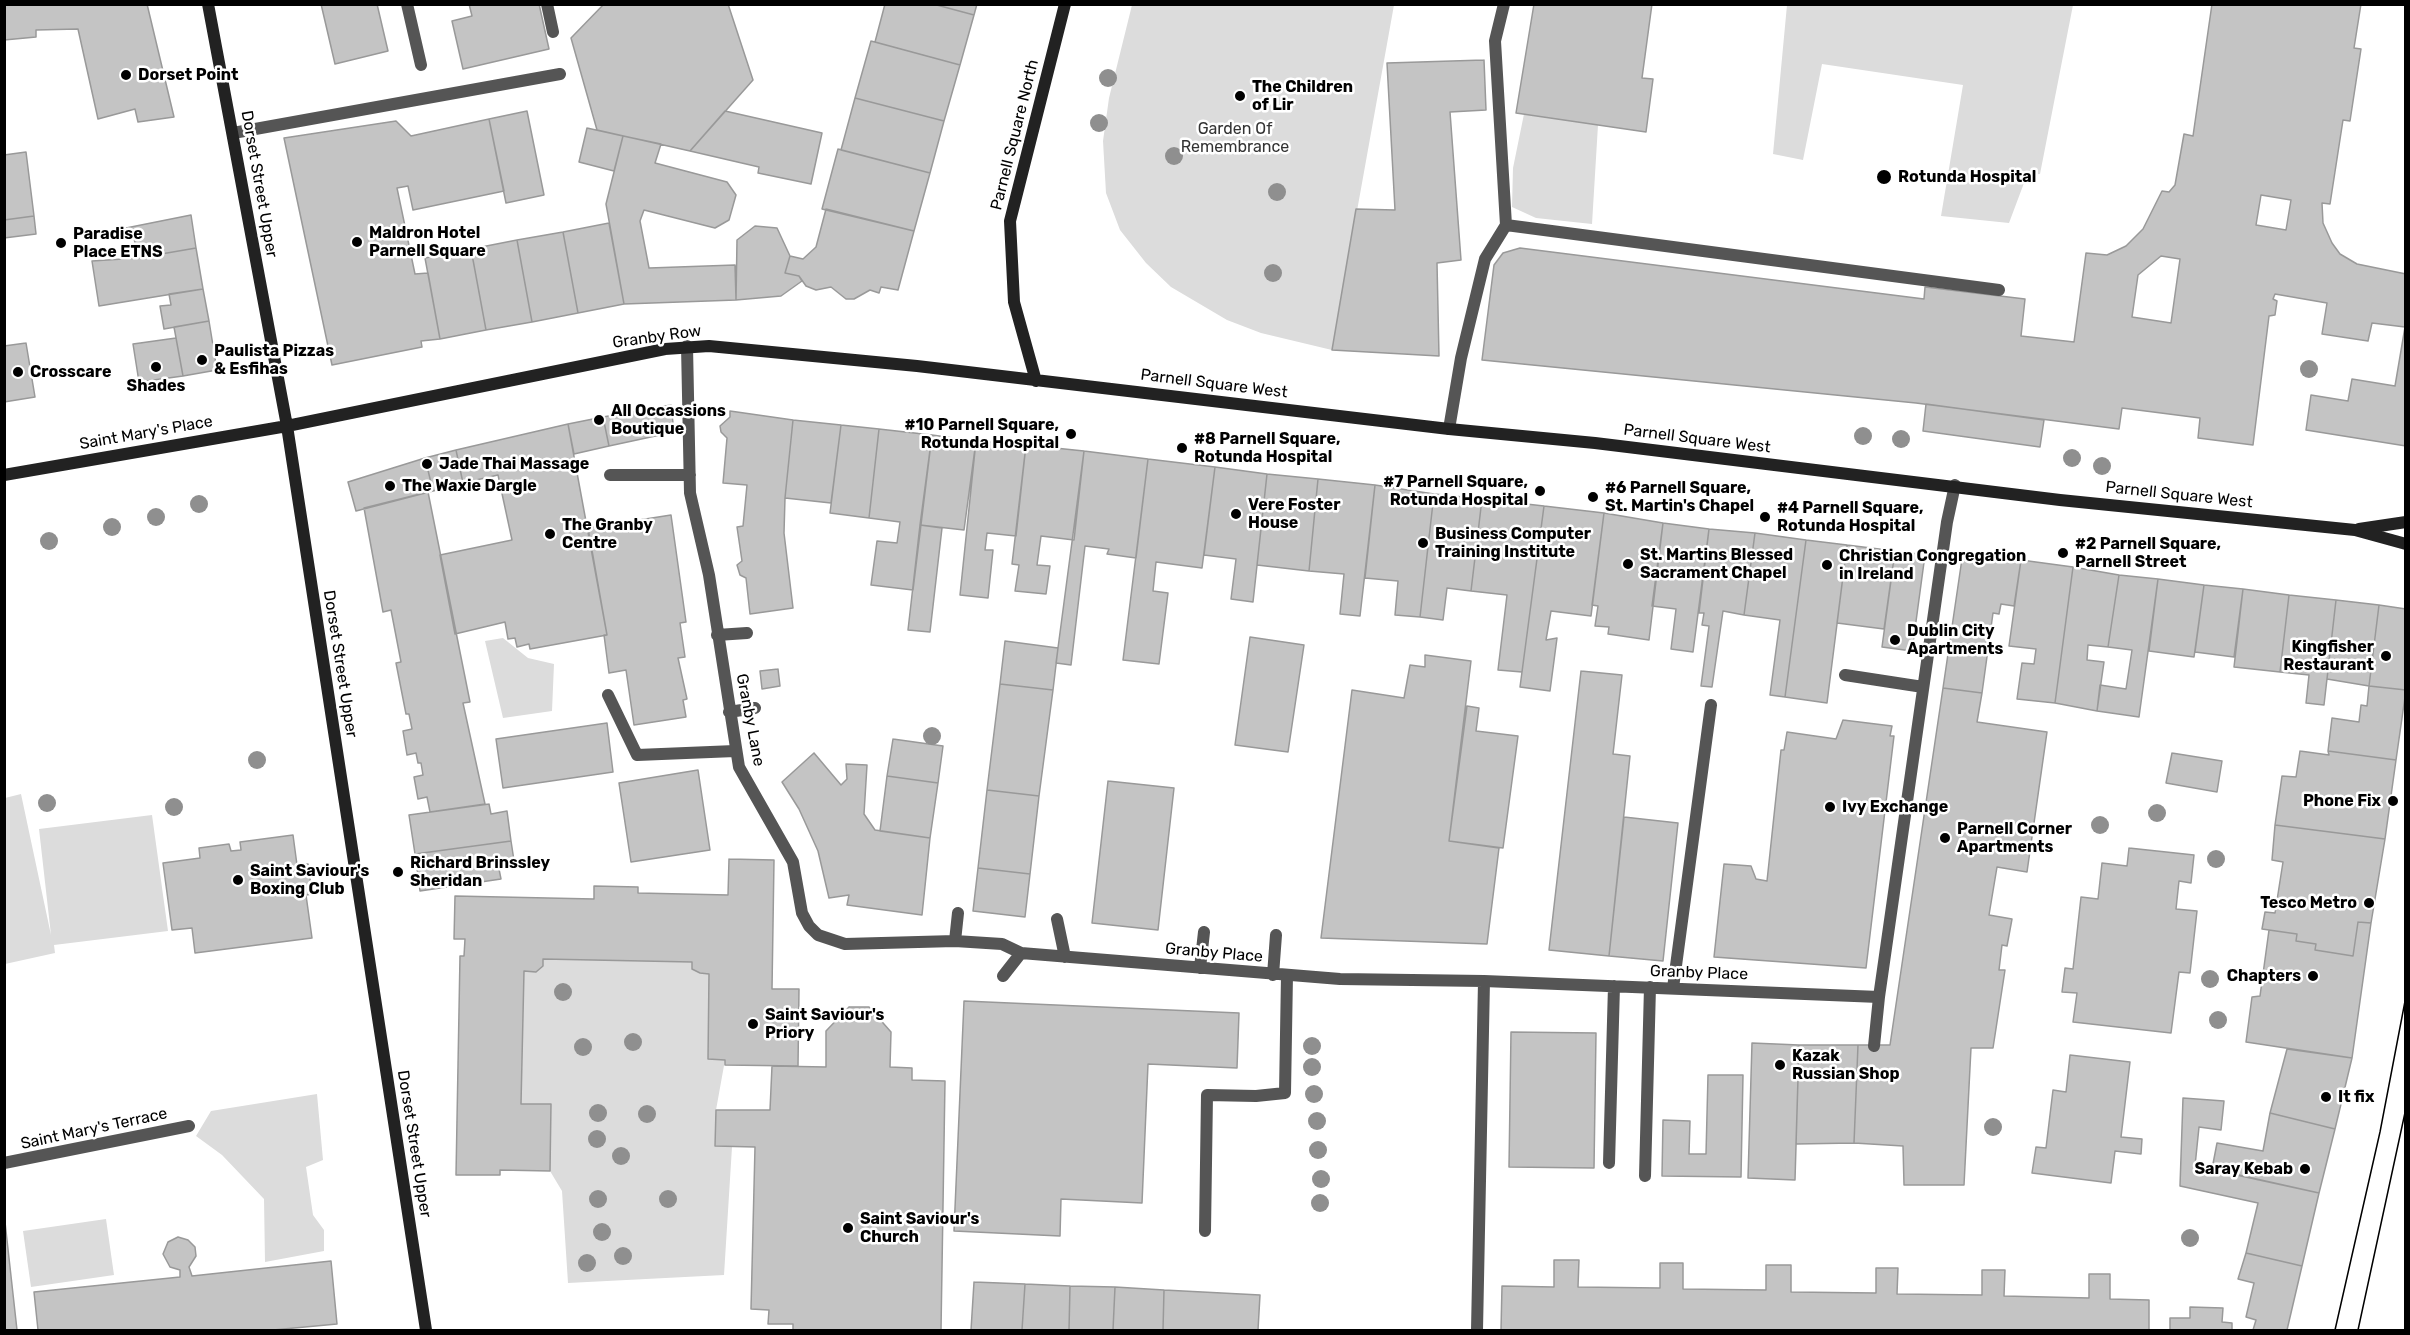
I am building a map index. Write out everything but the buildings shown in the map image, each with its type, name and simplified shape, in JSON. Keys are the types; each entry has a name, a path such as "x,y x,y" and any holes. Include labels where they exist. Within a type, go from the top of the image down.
{"main road":[{"name":"Dorset Street Upper","path":"208,4 287,426 426,1330"},
{"name":"Parnell Square North","path":"1036,381 1014,302 1010,221 1065,4"},
{"name":"Granby Row","path":"287,426 687,346 709,346 917,366 1036,381"},
{"name":"Parnell Square West","path":"1036,381 1449,429 1596,443 1955,485 2060,500 2355,530 2406,544"},
{"name":"Saint Mary's Place","path":"7,474 287,426"},
{"name":"Parnell Square West","path":"2355,530 2406,522"}],"street":[{"path":"407,4 421,65"},
{"path":"548,4 553,32"},
{"path":"1449,429 1461,358 1485,258 1506,225 1495,41 1504,4"},
{"path":"233,133 560,74"},
{"path":"1506,225 1999,290"},
{"name":"Granby Lane","path":"687,346 690,493 709,575 735,751 747,783 789,852 802,913 818,935 845,944 955,942 1002,944"},
{"path":"610,475 690,475"},
{"path":"1874,1046 1923,687 1955,485"},
{"path":"717,635 747,633"},
{"path":"1845,675 1923,687"},
{"path":"608,695 637,755 735,751"},
{"path":"1673,988 1711,705"},
{"path":"729,712 755,708"},
{"path":"955,942 958,912"},
{"path":"1057,919 1065,957"},
{"path":"1200,968 1204,932"},
{"path":"1273,975 1276,935"},
{"name":"Granby Place","path":"1002,944 1021,953 1273,975 1340,979 1650,987 1879,998"},
{"path":"1003,976 1021,953"},
{"path":"1204,1231 1207,1095 1256,1096 1285,1093 1287,975"},
{"path":"1477,1330 1484,981"},
{"path":"1609,1163 1614,986"},
{"path":"1645,1176 1650,987"},
{"name":"Saint Mary's Terrace","path":"4,1163 189,1126"}],"green space":[{"name":"Garden Of Remembrance","path":"1132,5 1394,5 1332,350 1261,333 1227,320 1171,287 1146,263 1120,230 1106,193 1103,141 1109,98"},
{"path":"1787,5 2073,5 2040,174 2027,175 2009,223 1941,216 1963,85 1822,64 1803,160 1773,154"},
{"path":"1524,114 1598,125 1592,224 1536,218 1512,207 1513,168"},
{"path":"503,638 528,658 554,664 552,711 503,718 485,641"},
{"path":"21,794 51,935 39,829 152,815 168,931 54,945 55,953 5,964 5,798"},
{"path":"543,959 692,962 692,969 709,974 708,1059 725,1060 716,1110 715,1146 732,1147 724,1275 568,1283 562,1191 550,1171 551,1105 521,1104 524,971 536,972 543,966"},
{"path":"317,1094 323,1160 306,1167 313,1215 324,1230 324,1251 265,1262 264,1199 222,1155 196,1136 211,1111"},
{"path":"106,1219 114,1275 31,1287 23,1231"}],"tram line":[{"path":"2335,1330 2380,1132 2406,996"},
{"path":"2358,1330 2406,1108"}],"place":[{"name":"Dorset Point","path":"126,75"},
{"name":"The Children of Lir","path":"1240,96"},
{"name":"Rotunda Hospital","path":"1884,177"},
{"name":"Maldron Hotel Parnell Square","path":"357,242"},
{"name":"Paradise Place ETNS","path":"61,243"},
{"name":"Paulista Pizzas & Esfihas","path":"202,360"},
{"name":"Shades","path":"156,367"},
{"name":"Crosscare","path":"18,372"},
{"name":"All Occassions Boutique","path":"599,420"},
{"name":"#10 Parnell Square, Rotunda Hospital","path":"1071,434"},
{"name":"#8 Parnell Square, Rotunda Hospital","path":"1182,448"},
{"name":"Jade Thai Massage","path":"427,464"},
{"name":"The Waxie Dargle","path":"390,486"},
{"name":"#7 Parnell Square, Rotunda Hospital","path":"1540,491"},
{"name":"#6 Parnell Square, St. Martin's Chapel","path":"1593,497"},
{"name":"Vere Foster House","path":"1236,514"},
{"name":"#4 Parnell Square, Rotunda Hospital","path":"1765,517"},
{"name":"The Granby Centre","path":"550,534"},
{"name":"Business Computer Training Institute","path":"1423,543"},
{"name":"#2 Parnell Square, Parnell Street","path":"2063,553"},
{"name":"St. Martins Blessed Sacrament Chapel","path":"1628,564"},
{"name":"Christian Congregation in Ireland","path":"1827,565"},
{"name":"Dublin City Apartments","path":"1895,640"},
{"name":"Kingfisher Restaurant","path":"2386,656"},
{"name":"Phone Fix","path":"2393,801"},
{"name":"Ivy Exchange","path":"1830,807"},
{"name":"Parnell Corner Apartments","path":"1945,838"},
{"name":"Richard Brinssley Sheridan","path":"398,872"},
{"name":"Saint Saviour's Boxing Club","path":"238,880"},
{"name":"Tesco Metro","path":"2369,903"},
{"name":"Chapters","path":"2313,976"},
{"name":"Saint Saviour's Priory","path":"753,1024"},
{"name":"Kazak Russian Shop","path":"1780,1065"},
{"name":"It fix","path":"2326,1097"},
{"name":"Saray Kebab","path":"2305,1169"},
{"name":"Saint Saviour's Church","path":"848,1228"}]}
